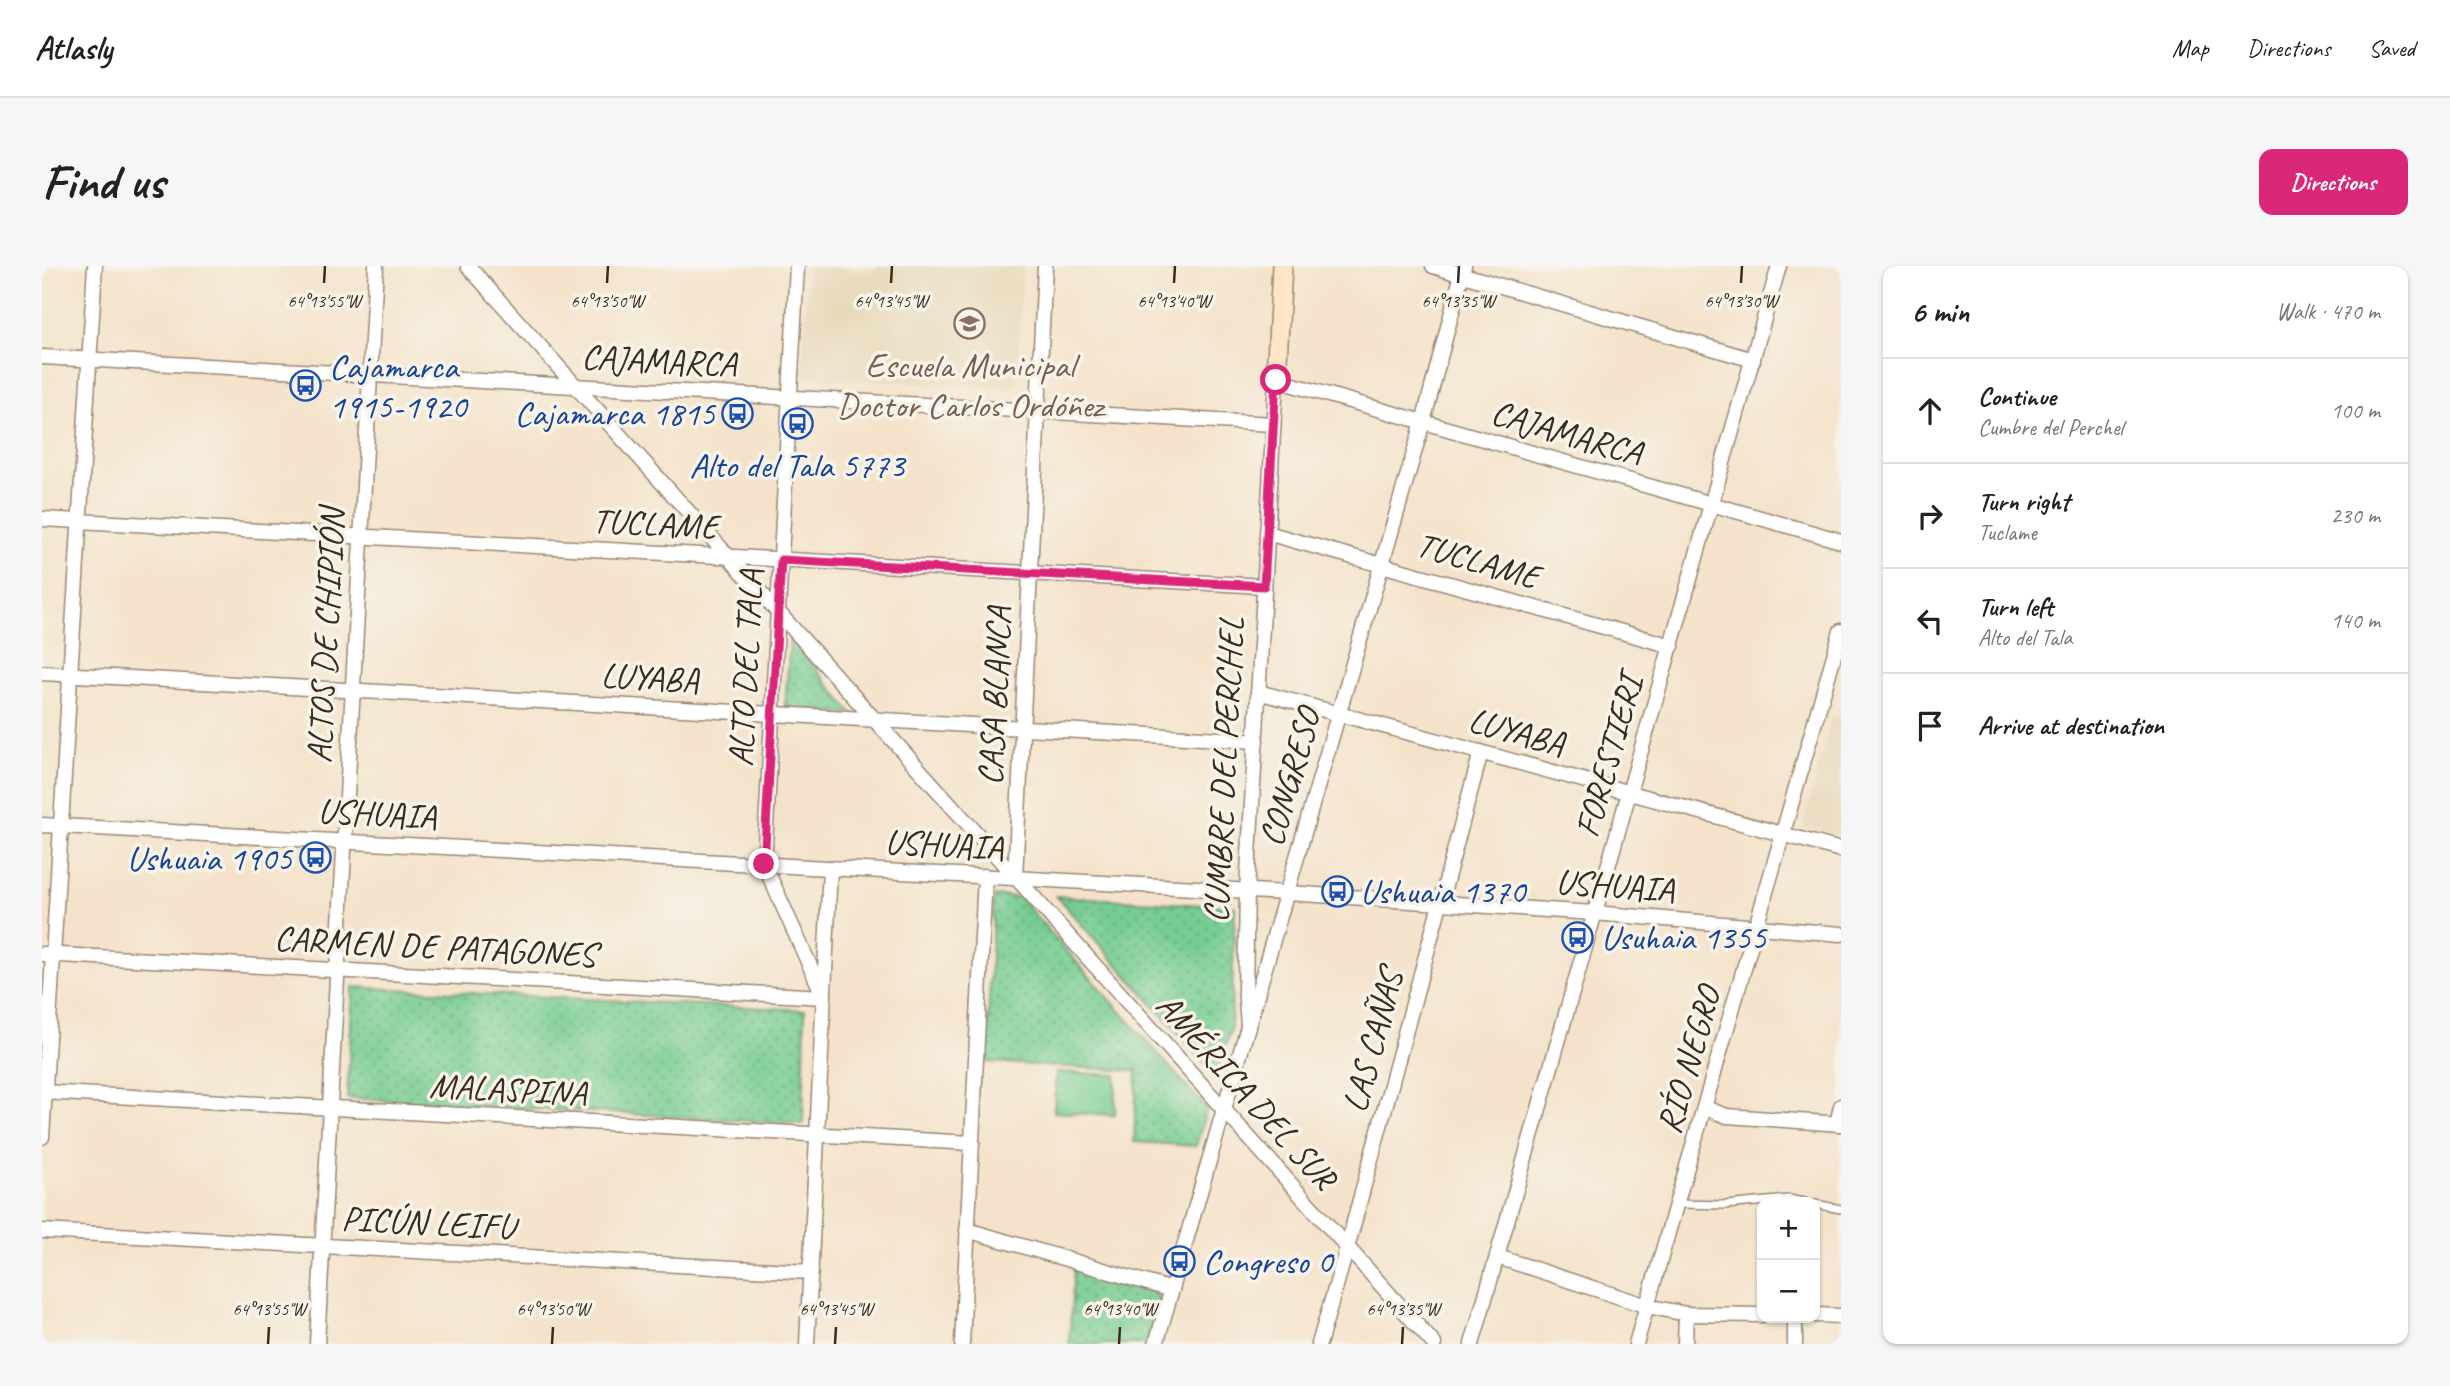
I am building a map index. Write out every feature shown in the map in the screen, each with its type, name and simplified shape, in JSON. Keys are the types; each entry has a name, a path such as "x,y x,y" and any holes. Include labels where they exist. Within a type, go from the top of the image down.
{"main road":[{"name":"CUMBRE DEL PERCHEL","path":"1276,380 1282,266"}],"street":[{"path":"42,1137 48,954 60,826 95,266"},
{"name":"ALTOS DE CHIPIÓN","path":"317,1344 376,266"},
{"name":"AMÉRICA DEL SUR","path":"468,266 1434,1344"},
{"name":"ALTO DEL TALA","path":"764,864 797,266"},
{"name":"CASA BLANCA","path":"1015,878 1045,266"},
{"path":"1433,266 1463,270 1753,360"},
{"name":"FORESTIERI","path":"1472,1344 1779,266"},
{"name":"CONGRESO","path":"1156,1344 1423,422 1463,270"},
{"name":"CAJAMARCA","path":"42,357 1273,424"},
{"name":"CAJAMARCA","path":"1276,380 1841,541"},
{"name":"CUMBRE DEL PERCHEL","path":"1248,1025 1245,989 1247,891 1276,380"},
{"name":"TUCLAME","path":"42,519 1264,586"},
{"name":"TUCLAME","path":"1267,533 1672,646"},
{"name":"RÍO NEGRO","path":"1636,1344 1841,631"},
{"name":"LUYABA","path":"42,673 1256,741"},
{"name":"LUYABA","path":"1258,692 1841,850"},
{"name":"LAS CAÑAS","path":"1319,1344 1348,1248 1481,752"},
{"name":"USHUAIA","path":"42,825 1287,893 1594,913 1841,934"},
{"path":"764,864 824,997"},
{"path":"807,1344 830,868"},
{"path":"962,1344 985,876"},
{"name":"CARMEN DE PATAGONES","path":"48,954 824,997"},
{"name":"MALASPINA","path":"44,1092 972,1143"},
{"path":"1705,1108 1727,1116 1839,1124 1841,1106"},
{"path":"967,1230 1172,1290"},
{"name":"PICÚN LEIFU","path":"42,1231 811,1272"},
{"path":"1498,1257 1647,1306 1686,1314 1757,1315"},
{"path":"1685,1344 1686,1314"},
{"path":"1820,1315 1841,1316"},
{"path":"1795,1323 1795,1344"}],"lane":[{"path":"1677,1204 1725,1205 1757,1202"},
{"path":"1820,1205 1841,1209"}],"shaded area":[{"path":"877,266 1023,266 1016,388 802,377 808,267 876,271"},
{"path":"1832,716 1841,718 1841,836 1803,826"}],"green space":[{"path":"790,638 853,714 785,708"},
{"path":"994,896 1019,897 1207,1109 1196,1146 1134,1142 1137,1071 986,1062"},
{"path":"1056,896 1235,907 1231,1029 1216,1075"},
{"path":"353,987 805,1010 803,1124 347,1098"},
{"path":"1056,1072 1116,1075 1115,1115 1054,1112"},
{"path":"1074,1268 1153,1291 1160,1300 1147,1344 1069,1344"}],"place":[{"name":"Escuela Municipal Doctor Carlos Ordóñez","path":"970,324"},
{"name":"Cajamarca 1915-1920","path":"306,386"},
{"name":"Cajamarca 1815","path":"738,413"},
{"name":"Alto del Tala 5773","path":"797,424"},
{"name":"Ushuaia 1905","path":"315,858"},
{"name":"Ushuaia 1370","path":"1337,891"},
{"name":"Usuhaia 1355","path":"1578,937"},
{"name":"Congreso 0","path":"1180,1261"}],"route":[{"path":"764,864 781,560 1264,586 1276,380"}]}
